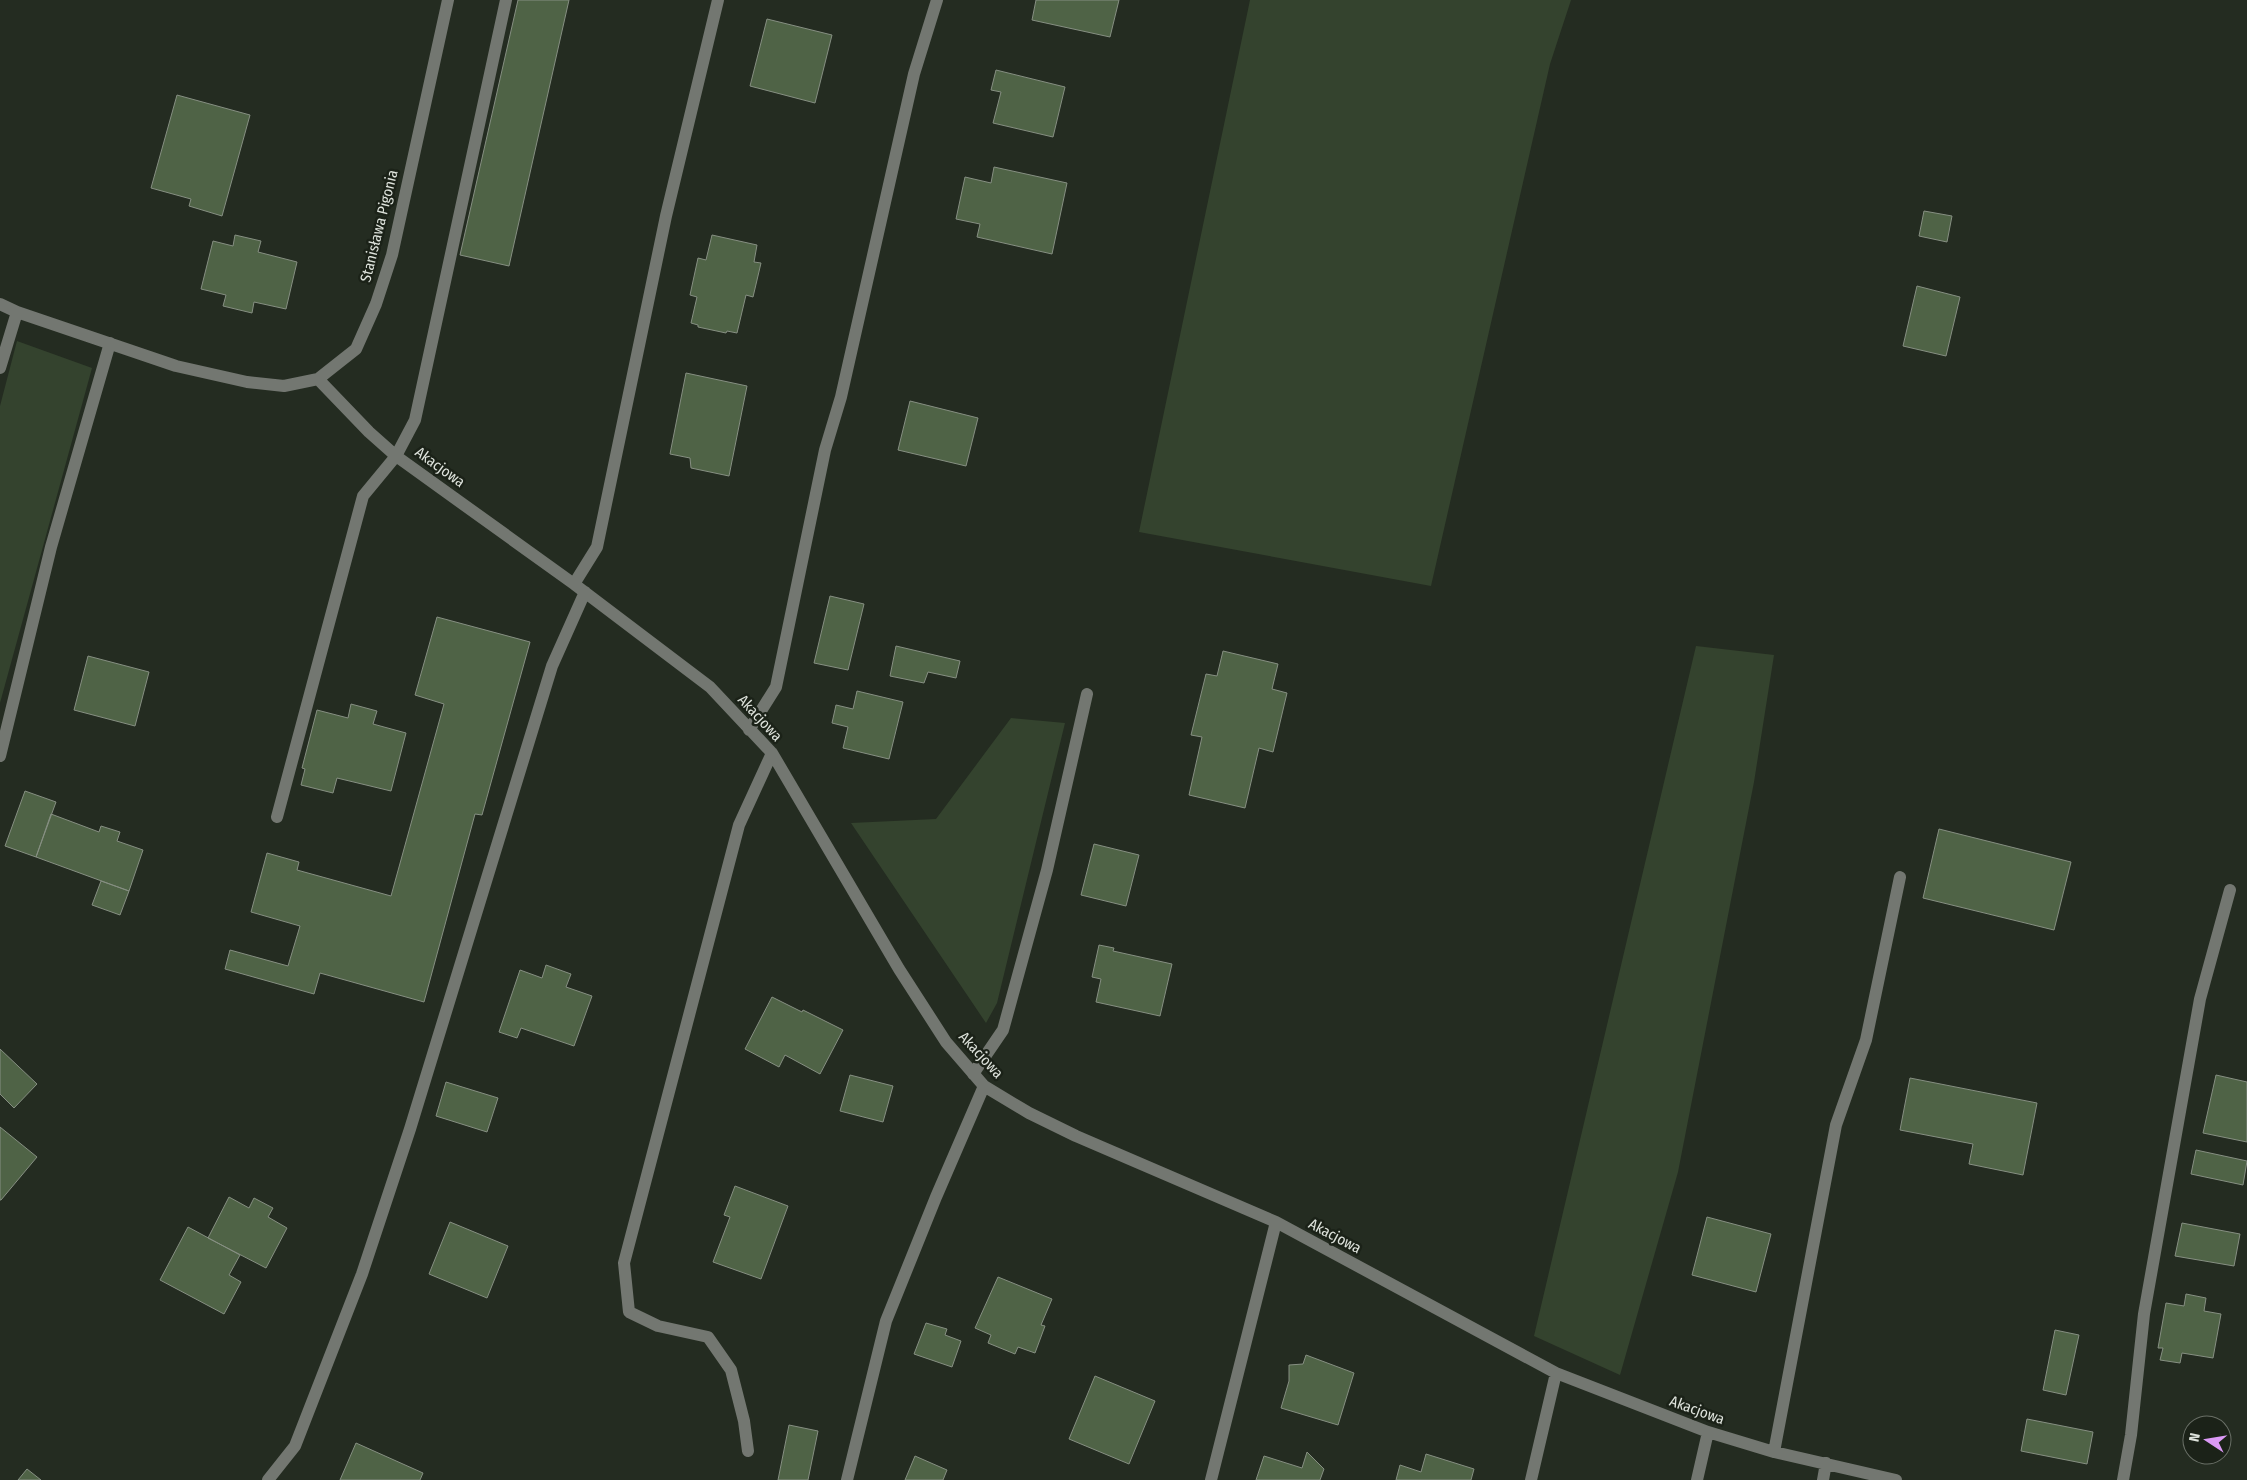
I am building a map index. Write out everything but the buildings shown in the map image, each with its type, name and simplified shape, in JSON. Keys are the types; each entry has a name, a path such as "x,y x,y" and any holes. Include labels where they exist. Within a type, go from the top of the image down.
{"street":[{"name":"Stanisława Pigonia","path":"0,304 17,312 176,366 247,382 284,386 318,379 356,349 378,296 392,255 448,0"},
{"path":"277,816 363,496 396,456 415,420 506,0"},
{"path":"574,584 597,548 666,216 718,0"},
{"path":"749,730 776,687 825,450 841,397 914,74 937,0"},
{"path":"0,368 17,312"},
{"path":"0,756 51,547 110,343"},
{"name":"Akacjowa","path":"318,379 396,456 585,592 710,687 772,753 900,969 946,1042 984,1086 1029,1113 1076,1136 1276,1222 1556,1373 1708,1432 1774,1452 1896,1480"},
{"path":"268,1480 295,1446 362,1274 410,1129 552,666 585,592"},
{"path":"973,1074 1003,1030 1047,870 1087,694"},
{"path":"748,1451 744,1421 731,1370 708,1337 658,1326 630,1312 624,1262 739,826 772,753"},
{"path":"1774,1452 1836,1125 1866,1040 1900,877"},
{"path":"2123,1480 2131,1435 2144,1314 2200,999 2230,890"},
{"path":"847,1480 886,1321 936,1197 984,1086"},
{"path":"1211,1480 1276,1222"},
{"path":"1531,1480 1556,1373"},
{"path":"1697,1480 1708,1432"},
{"path":"1823,1480 1826,1464"}],"green space":[{"path":"1250,0 1571,0 1550,64 1431,586 1139,532"},
{"path":"17,341 92,368 0,703 0,406"},
{"path":"1696,646 1774,655 1754,782 1678,1172 1620,1375 1534,1336"},
{"path":"1011,718 1065,723 997,1003 986,1023 851,823 936,819"}]}
